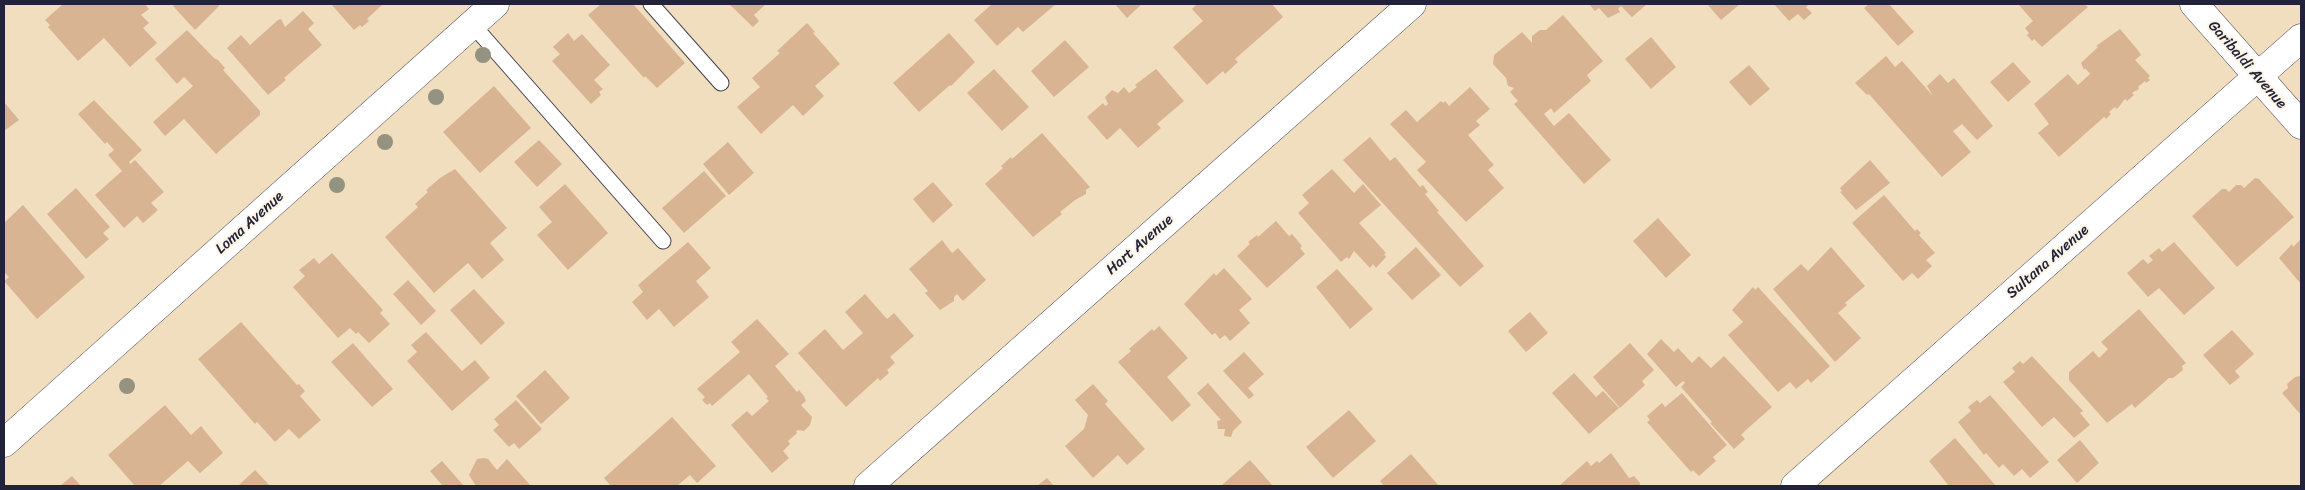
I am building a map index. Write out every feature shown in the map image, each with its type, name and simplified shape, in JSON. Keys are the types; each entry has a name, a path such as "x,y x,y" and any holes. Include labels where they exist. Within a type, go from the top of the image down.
{"street":[{"name":"Loma Avenue","path":"4,443 495,4"},
{"name":"Hart Avenue","path":"868,486 1412,4"},
{"name":"Garibaldi Avenue","path":"2194,4 2301,125"},
{"name":"Sultana Avenue","path":"1795,486 2301,38"}],"lane":[{"path":"650,4 721,83"},
{"path":"472,24 663,241"}],"building":[{"path":"63,4 145,4 149,9 141,15 149,23 143,28 157,43 130,67 104,38 78,61 48,27 50,25 45,20"},
{"path":"175,4 218,4 219,6 195,30 173,6"},
{"path":"331,4 383,4 367,19 369,21 362,27 360,25 354,30"},
{"path":"601,4 633,4 685,63 657,88 645,76 644,78 588,15"},
{"path":"729,4 766,4 754,15 759,21 753,27"},
{"path":"992,4 1056,4 1023,32 1018,27 997,46 974,20"},
{"path":"1115,4 1142,4 1127,18"},
{"path":"1195,4 1272,4 1283,17 1235,59 1238,62 1225,74 1223,71 1207,85 1173,47 1203,21 1192,9"},
{"path":"1589,4 1647,4 1632,17 1621,6 1618,9 1620,12 1608,18 1599,8 1595,11"},
{"path":"1707,4 1740,4 1721,20"},
{"path":"1774,4 1809,4 1806,7 1812,13 1804,20 1798,14 1789,21"},
{"path":"1869,4 1889,4 1914,32 1898,46 1864,8"},
{"path":"2018,4 2084,4 2088,7 2042,47 2034,39 2032,41 2027,35 2029,33 2025,28 2033,21"},
{"path":"303,11 314,23 308,29 322,45 284,78 286,80 268,95 227,48 241,35 250,45 278,20 281,19 285,27"},
{"path":"1563,15 1603,61 1587,75 1591,81 1554,113 1551,108 1544,114 1554,126 1569,113 1611,160 1584,184 1514,104 1518,101 1510,92 1514,88 1508,86 1506,78 1493,64 1494,55 1522,32 1532,43 1532,36 1540,30 1546,30"},
{"path":"807,23 815,32 813,33 840,64 815,86 824,96 803,116 793,105 761,134 737,107 760,87 752,78 780,53 777,51"},
{"path":"2120,29 2141,55 2135,60 2150,76 2148,78 2150,80 2146,83 2145,81 2138,87 2139,89 2132,93 2134,95 2127,101 2125,99 2117,109 2115,107 2109,112 2111,114 2106,119 2104,117 2059,157 2038,133 2049,124 2034,104 2068,74 2078,85 2090,74 2085,68 2084,70 2081,63 2098,47 2096,46"},
{"path":"187,30 218,60 225,68 223,70 260,111 260,115 216,154 184,119 165,136 153,122 193,86 184,77 177,84 155,59"},
{"path":"568,33 574,41 582,34 610,65 594,80 603,89 599,92 601,95 591,104 552,61 560,54 553,47"},
{"path":"949,33 975,62 951,86 919,112 893,83"},
{"path":"1651,37 1676,67 1651,89 1625,59"},
{"path":"1065,40 1089,67 1054,97 1031,71"},
{"path":"1886,56 1895,67 1902,61 1933,96 1927,86 1940,74 1948,83 1954,78 1993,126 1977,140 1962,124 1953,131 1971,152 1942,177 1869,94 1867,95 1855,83"},
{"path":"2013,62 2031,82 2008,102 1990,82"},
{"path":"1749,65 1770,89 1750,106 1729,82"},
{"path":"994,69 1029,107 1002,131 967,93"},
{"path":"1156,69 1184,101 1157,124 1161,128 1138,148 1120,128 1107,140 1087,117 1103,103 1105,106 1108,104 1105,97 1112,90 1118,93 1124,87 1129,93 1137,87 1135,85"},
{"path":"494,86 531,128 480,173 443,132"},
{"path":"1470,87 1490,109 1476,121 1480,125 1468,135 1494,165 1488,170 1504,188 1466,222 1417,170 1426,162 1390,124 1406,110 1417,122 1441,101 1443,103 1445,101 1449,106"},
{"path":"94,100 142,150 129,162 130,164 135,160 164,192 151,203 158,210 143,223 137,216 124,228 95,195 122,171 108,155 114,150 107,142 105,144 78,114"},
{"path":"4,102 19,120 4,131"},
{"path":"1042,133 1090,187 1086,190 1086,194 1060,212 1062,214 1033,237 985,184 1003,168 1001,166 1011,157 1012,159"},
{"path":"1370,137 1390,161 1395,157 1420,187 1423,185 1428,192 1425,194 1439,211 1437,212 1484,266 1460,287 1343,160"},
{"path":"539,140 562,164 537,187 514,162"},
{"path":"728,142 754,173 729,195 703,164"},
{"path":"1870,160 1890,183 1856,210 1840,192 1842,191 1840,188"},
{"path":"455,169 507,228 490,243 504,260 482,279 468,263 434,293 385,237 418,207 415,204 428,192 426,190 440,178"},
{"path":"1332,169 1354,193 1363,184 1381,205 1359,223 1386,253 1384,254 1386,257 1376,268 1373,264 1370,268 1354,251 1349,259 1347,257 1341,262 1298,213 1309,203 1302,195"},
{"path":"704,171 726,196 684,233 662,208"},
{"path":"2255,178 2259,179 2294,217 2237,267 2192,216 2222,189 2226,189 2229,192 2236,185 2241,185 2244,188"},
{"path":"933,182 953,205 933,223 913,199"},
{"path":"565,184 608,233 568,270 537,235 552,222 539,207"},
{"path":"76,188 110,227 103,233 109,239 86,259 47,214"},
{"path":"1884,195 1915,231 1917,229 1921,233 1919,235 1935,253 1926,260 1932,266 1918,279 1912,273 1903,281 1852,223"},
{"path":"23,205 85,277 37,319 4,281 9,277 4,272 4,223"},
{"path":"1658,218 1691,255 1666,278 1633,241"},
{"path":"1276,221 1289,236 1292,234 1302,246 1300,248 1305,254 1267,288 1237,256 1250,244 1248,242 1257,235 1258,237"},
{"path":"2301,239 2301,284 2279,258 2292,244 2293,247"},
{"path":"942,240 952,253 958,248 986,280 963,301 957,294 954,297 954,301 940,310 925,293 928,291 909,269"},
{"path":"688,242 711,268 696,281 709,297 674,327 659,309 647,320 632,302 643,292 638,285"},
{"path":"2174,242 2215,288 2184,315 2159,288 2148,297 2127,273 2143,259 2148,264 2153,260 2149,256 2159,248 2162,252"},
{"path":"1416,247 1441,275 1412,300 1387,273"},
{"path":"1831,247 1865,286 1845,303 1847,305 1838,313 1861,338 1835,362 1773,289 1801,264 1808,271"},
{"path":"332,253 383,310 380,313 390,324 369,343 358,332 356,334 350,328 338,338 293,287 305,276 299,270 314,258 319,264"},
{"path":"1224,268 1252,299 1239,310 1250,323 1230,341 1225,335 1220,339 1215,333 1212,335 1184,304 1214,273 1216,276"},
{"path":"1337,269 1373,309 1350,329 1316,287"},
{"path":"408,280 436,311 421,325 393,294"},
{"path":"1753,287 1755,290 1758,287 1830,366 1811,383 1808,379 1796,389 1790,382 1778,392 1728,335 1743,322 1732,310"},
{"path":"474,289 505,323 481,345 450,310"},
{"path":"865,294 887,319 894,313 914,336 890,357 895,363 887,370 889,373 880,381 878,378 846,407 798,353 825,329 843,350 863,333 845,312"},
{"path":"2139,309 2186,363 2182,366 2183,370 2173,378 2169,378 2135,408 2132,404 2107,423 2069,380 2069,372 2093,351 2099,358 2108,349 2101,342"},
{"path":"1530,312 1548,333 1526,352 1508,331"},
{"path":"757,319 789,354 775,366 797,392 799,390 804,396 806,401 801,405 812,417 810,425 804,431 796,431 797,433 788,441 790,444 783,451 789,458 772,473 731,425 747,411 752,416 769,401 766,398 768,397 749,374 712,406 710,403 707,405 702,400 705,397 697,389 740,352 731,342"},
{"path":"241,322 297,385 299,384 305,391 300,396 321,420 299,439 289,429 275,442 257,422 255,424 198,359"},
{"path":"1159,326 1188,358 1167,377 1191,405 1172,422 1118,362 1131,351 1129,349 1152,329 1154,331"},
{"path":"2232,330 2254,354 2235,371 2240,377 2230,385 2203,355"},
{"path":"426,332 462,371 475,360 490,378 452,411 407,361 417,352 411,345"},
{"path":"1661,339 1674,352 1678,348 1692,363 1699,356 1711,368 1724,356 1772,407 1741,435 1745,439 1734,449 1681,387 1685,383 1683,381 1676,387 1647,354"},
{"path":"353,343 393,389 372,407 331,362"},
{"path":"1630,343 1654,370 1642,381 1645,385 1620,408 1593,377"},
{"path":"1244,352 1264,374 1248,388 1254,395 1249,399 1223,371"},
{"path":"2032,356 2083,411 2080,413 2090,425 2074,438 2054,417 2042,427 2003,382 2015,372 2012,368 2020,361 2023,364"},
{"path":"545,370 570,398 541,424 516,396"},
{"path":"1574,373 1596,397 1603,391 1619,408 1589,434 1552,393"},
{"path":"2301,376 2301,415 2282,393 2288,388 2287,384 2295,377"},
{"path":"1208,383 1242,422 1233,431 1231,437 1224,436 1225,429 1218,429 1217,421 1221,420 1197,393"},
{"path":"1093,384 1108,401 1105,404 1145,449 1127,465 1118,455 1093,478 1065,446 1084,429 1088,415 1075,400"},
{"path":"1682,393 1727,445 1713,457 1716,461 1699,476 1693,470 1691,472 1647,422 1650,420 1647,416 1662,403 1665,407"},
{"path":"1990,395 2049,462 2030,478 2022,469 2014,476 2003,464 1999,468 1986,453 1984,455 1958,422 1971,411 1968,407 1977,400 1980,403"},
{"path":"516,400 542,429 519,449 514,443 509,447 493,430 499,425 494,419"},
{"path":"165,405 191,435 201,426 223,453 200,473 188,461 159,486 135,486 108,455"},
{"path":"1349,410 1376,441 1333,478 1306,447"},
{"path":"672,417 716,466 697,483 690,475 677,486 611,486 604,478"},
{"path":"1955,438 1996,486 1949,486 1929,461"},
{"path":"2080,440 2099,463 2077,483 2057,460"},
{"path":"1611,453 1629,478 1634,476 1640,483 1640,486 1559,486 1587,461 1591,466 1597,461 1599,463"},
{"path":"1411,454 1439,486 1384,486 1380,481"},
{"path":"477,459 488,459 497,470 507,459 531,486 476,486 469,475"},
{"path":"1250,460 1273,486 1222,485"},
{"path":"442,461 464,486 443,486 430,471"},
{"path":"255,470 270,486 238,486"},
{"path":"72,476 81,486 60,486"},
{"path":"1047,478 1054,486 1037,486"}]}
